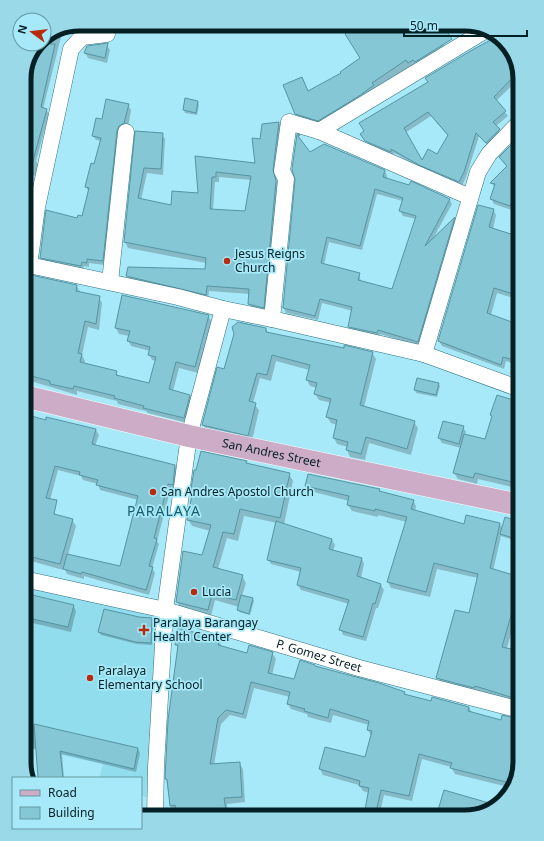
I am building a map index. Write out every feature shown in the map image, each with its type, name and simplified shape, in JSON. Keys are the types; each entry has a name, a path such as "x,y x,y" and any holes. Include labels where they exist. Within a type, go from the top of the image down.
{"main road":[{"name":"San Andres Street","path":"31,398 189,436 513,504"}],"street":[{"path":"31,242 71,49 82,37 106,34"},
{"path":"319,130 480,34"},
{"path":"272,318 286,179 282,171 289,122 319,130 470,197"},
{"path":"424,354 478,172 489,154 513,129"},
{"path":"110,282 126,132"},
{"path":"31,266 178,297 223,309 272,318 424,354 513,386"},
{"path":"155,810 165,610 189,436 223,309"},
{"name":"P. Gomez Street","path":"31,580 165,610 359,668 513,708"}],"shaded area":[{"name":"Paralaya Elementary School","path":"31,587 159,614 150,799 142,795 142,777 102,777 100,776 103,764 31,749"}],"building":[{"path":"345,31 447,31 452,39 415,62 413,60 408,63 406,60 372,83 374,85 359,96 318,121 295,114 283,85 302,77 308,91 341,73 340,72 360,58 345,34"},
{"path":"492,39 505,52 512,70 513,77 494,97 506,111 493,122 500,129 486,143 476,133 464,172 459,182 419,165 391,149 391,152 365,141 360,134 364,131 359,123 428,82 425,78","holes":["428,112 448,135 437,154 428,149 422,160 404,128"]},
{"path":"108,43 105,58 84,53 87,46"},
{"path":"52,44 55,44 41,107 47,109 31,168 31,76 36,58 40,52 52,52"},
{"path":"185,98 198,101 196,113 183,110"},
{"path":"106,99 129,104 124,123 119,126 117,131 103,261 87,259 87,263 82,262 81,266 40,258 46,210 77,218 78,215 82,216 89,188 85,187 91,163 94,164 101,138 92,136 96,118 102,119"},
{"path":"279,122 273,170 276,181 264,308 248,304 249,289 207,286 206,295 126,276 128,267 205,269 206,258 124,242 135,131 163,133 161,169 144,168 138,198 171,205 172,191 198,193 195,156 255,163 252,138 260,139 262,124","holes":["216,172 251,176 245,211 210,209 212,177 216,177"]},
{"path":"297,134 300,135 298,136 310,152 324,144 385,170 383,177 409,185 411,181 450,199 425,246 455,217 418,342 378,330 377,333 348,327 352,307 320,299 315,316 283,308 295,180 292,169","holes":["375,189 403,198 399,211 416,216 392,289 358,280 360,273 321,263 327,237 360,246"]},
{"path":"513,143 513,198 510,206 490,199 495,184 490,183 507,166 499,157"},
{"path":"478,205 494,209 489,227 513,235 513,294 494,288 487,313 513,322 513,360 503,357 501,365 438,341"},
{"path":"31,275 77,285 76,291 100,296 96,324 85,321 78,353 82,354 80,362 117,371 116,375 149,383 156,357 148,355 150,347 127,341 130,331 115,328 122,295 209,315 195,367 176,362 169,389 190,395 184,418 143,408 144,406 114,398 115,396 74,386 73,389 50,384 50,381 31,376"},
{"path":"238,322 266,328 266,332 344,348 344,345 373,352 360,405 415,421 407,449 366,437 361,454 346,450 348,442 333,438 337,420 326,417 331,399 314,394 317,383 306,380 310,365 272,355 267,375 257,373 249,401 256,403 248,436 202,425 217,367 224,369 234,334 232,327"},
{"path":"417,378 439,383 436,395 414,390"},
{"path":"497,395 513,400 513,482 475,473 473,478 453,473 464,434 485,439 492,416 490,415"},
{"path":"31,416 46,420 46,417 96,429 92,444 175,465 173,485 168,484 154,538 157,539 149,566 153,567 146,590 82,572 81,574 63,569 67,554 120,566 138,496 96,485 98,480 79,475 80,472 55,466 46,498 57,500 54,514 73,519 60,564 31,557"},
{"path":"443,421 464,426 459,444 438,438"},
{"path":"201,451 247,461 246,463 290,473 280,518 240,509 234,534 223,532 213,567 243,575 236,600 212,594 208,610 176,602 183,551 202,555 211,525 187,520 193,490 191,489 194,470 196,470"},
{"path":"308,474 380,489 379,491 414,500 411,509 464,524 466,515 500,523 490,568 513,575 513,608 502,647 513,649 513,698 475,686 474,688 436,678 455,610 469,613 478,574 434,563 426,592 387,582 407,517 375,509 375,511 347,505 349,496 305,486"},
{"path":"505,517 513,520 513,538 500,534"},
{"path":"276,521 332,539 329,549 362,558 357,576 381,584 375,604 373,603 363,637 339,630 349,600 297,585 301,568 267,560"},
{"path":"31,595 74,605 68,627 31,619"},
{"path":"241,595 253,598 249,614 237,610"},
{"path":"104,609 139,617 152,618 151,643 135,642 98,632"},
{"path":"178,628 220,639 218,645 247,653 249,645 273,652 268,673 294,679 300,660 315,666 379,683 405,692 404,694 431,701 432,697 469,707 468,711 501,720 502,715 513,717 513,768 508,783 450,768 452,763 419,754 409,796 381,790 377,810 365,810 369,788 359,786 360,781 319,769 325,747 365,757 372,731 367,730 369,721 330,709 328,718 304,711 305,709 287,704 290,692 251,682 243,714 226,710 218,718 210,764 240,762 242,797 224,798 226,810 176,810 175,805 170,806 167,779 165,779 168,720 178,645 175,645"},
{"path":"34,724 138,748 134,769 60,751 63,777 38,777"},
{"path":"444,790 490,803 474,809 438,810"}],"place":[{"name":"Jesus Reigns Church","path":"227,261"},
{"name":"San Andres Apostol Church","path":"153,492"},
{"name":"Lucia","path":"194,592"},
{"name":"Paralaya Barangay Health Center","path":"144,630"},
{"name":"Paralaya Elementary School","path":"90,678"}],"district":[{"name":"PARALAYA","path":"164,511"}]}
